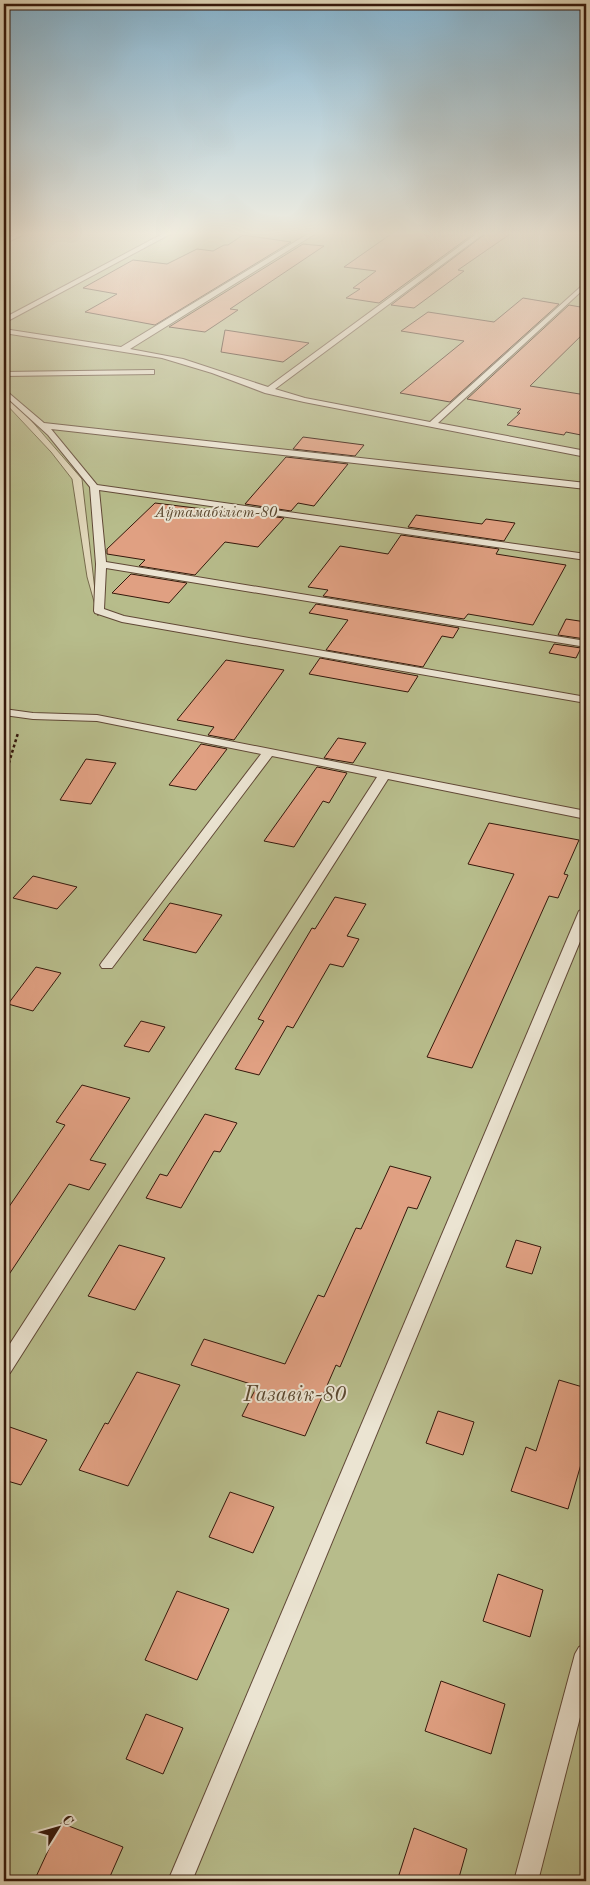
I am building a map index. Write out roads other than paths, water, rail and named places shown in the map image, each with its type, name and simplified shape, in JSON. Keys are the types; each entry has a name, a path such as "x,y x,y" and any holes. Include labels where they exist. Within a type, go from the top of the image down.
{"lane":[{"path":"124,349 171,320"},
{"path":"268,391 364,320"},
{"path":"432,424 546,320"},
{"path":"4,330 124,349 187,362 268,391 313,402 586,454"},
{"path":"4,374 151,372"},
{"path":"4,391 42,425 94,487 101,564 99,611 108,616 586,700"},
{"path":"42,425 586,486"},
{"path":"94,487 586,557"},
{"path":"101,564 586,644"},
{"path":"4,712 23,715 88,717 586,815"},
{"path":"107,965 269,752"},
{"path":"4,1368 384,776"},
{"path":"180,1881 586,911"},
{"path":"526,1881 586,1654"}],"park label":[{"name":"Аўтамабіліст-80","path":"216,513"},
{"name":"Газавік-80","path":"295,1395"}]}
